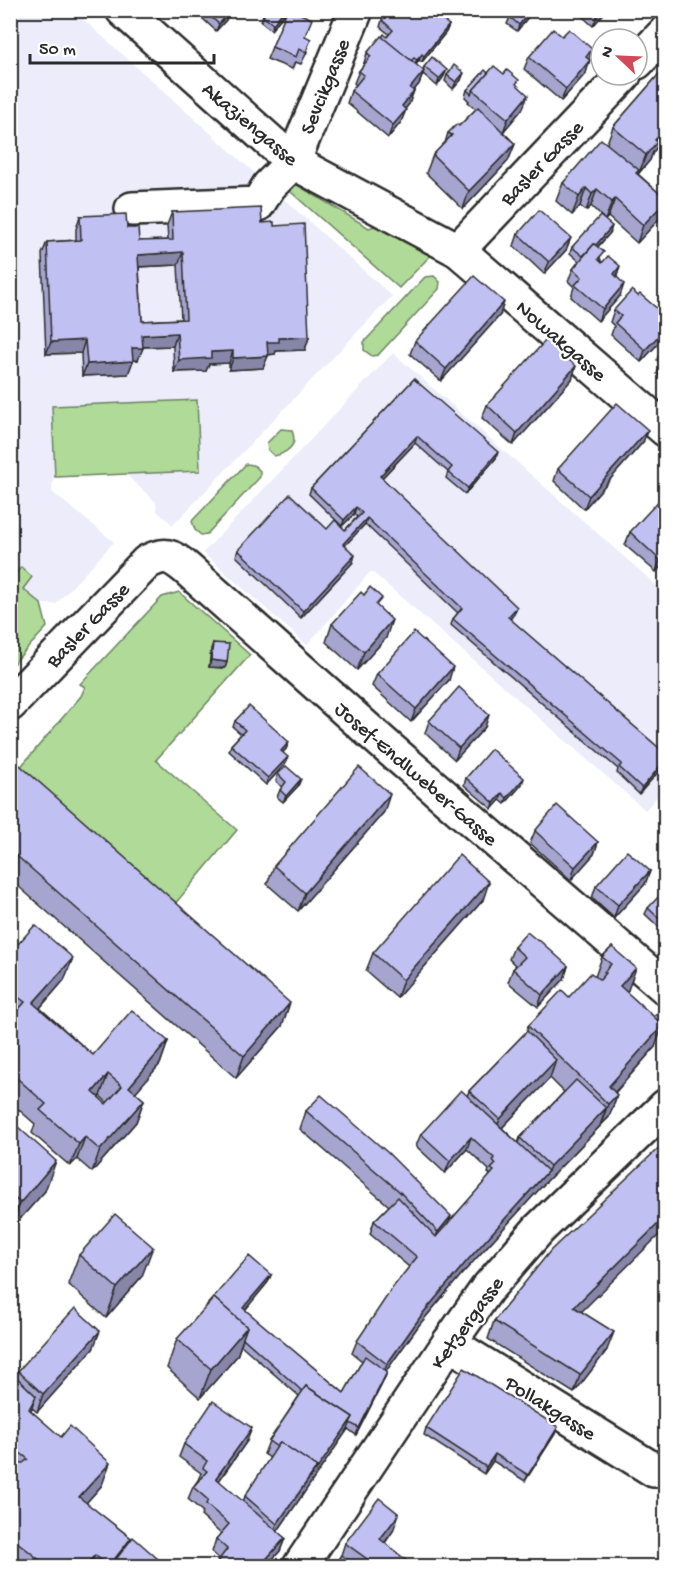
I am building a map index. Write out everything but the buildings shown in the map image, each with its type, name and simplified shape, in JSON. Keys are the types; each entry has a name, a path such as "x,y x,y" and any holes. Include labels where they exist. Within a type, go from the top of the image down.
{"street":[{"name":"Akaziengasse","path":"123,10 293,162 458,250"},
{"name":"Sevcikgasse","path":"293,162 354,11"},
{"path":"649,50 666,32"},
{"name":"Basler Gasse","path":"458,250 613,87"},
{"path":"132,209 258,204 269,186 293,162"},
{"name":"Nowakgasse","path":"458,250 666,430"},
{"name":"Basler Gasse","path":"10,704 147,562 162,556 169,556"},
{"name":"Josef-Endlweber-Gasse","path":"169,556 186,568 425,781 666,988"},
{"name":"Ketzergasse","path":"300,1566 487,1288 539,1229 666,1106"},
{"name":"Pollakgasse","path":"448,1343 654,1470"}],"shaded area":[{"path":"23,11 74,11 392,296 173,525 157,511 156,502 125,474 53,478 52,492 114,542 56,604 41,604 23,589 21,568 11,577 11,24"},
{"path":"393,353 665,593 665,788 645,810 371,571 307,645 203,553"}],"green space":[{"path":"284,177 369,228 384,223 435,251 399,288 283,185"},
{"path":"434,276 440,282 439,289 378,355 372,356 364,350 364,342 425,277"},
{"path":"197,400 200,471 55,477 52,406"},
{"path":"281,429 292,430 294,441 286,451 274,456 268,450 267,443"},
{"path":"246,464 257,468 260,471 260,477 207,534 201,535 195,530 192,521"},
{"path":"21,567 32,577 23,589 41,604 47,627 11,666 11,577"},
{"path":"179,592 250,655 156,760 237,830 174,905 18,770 81,696 85,687 80,684 162,597"}]}
